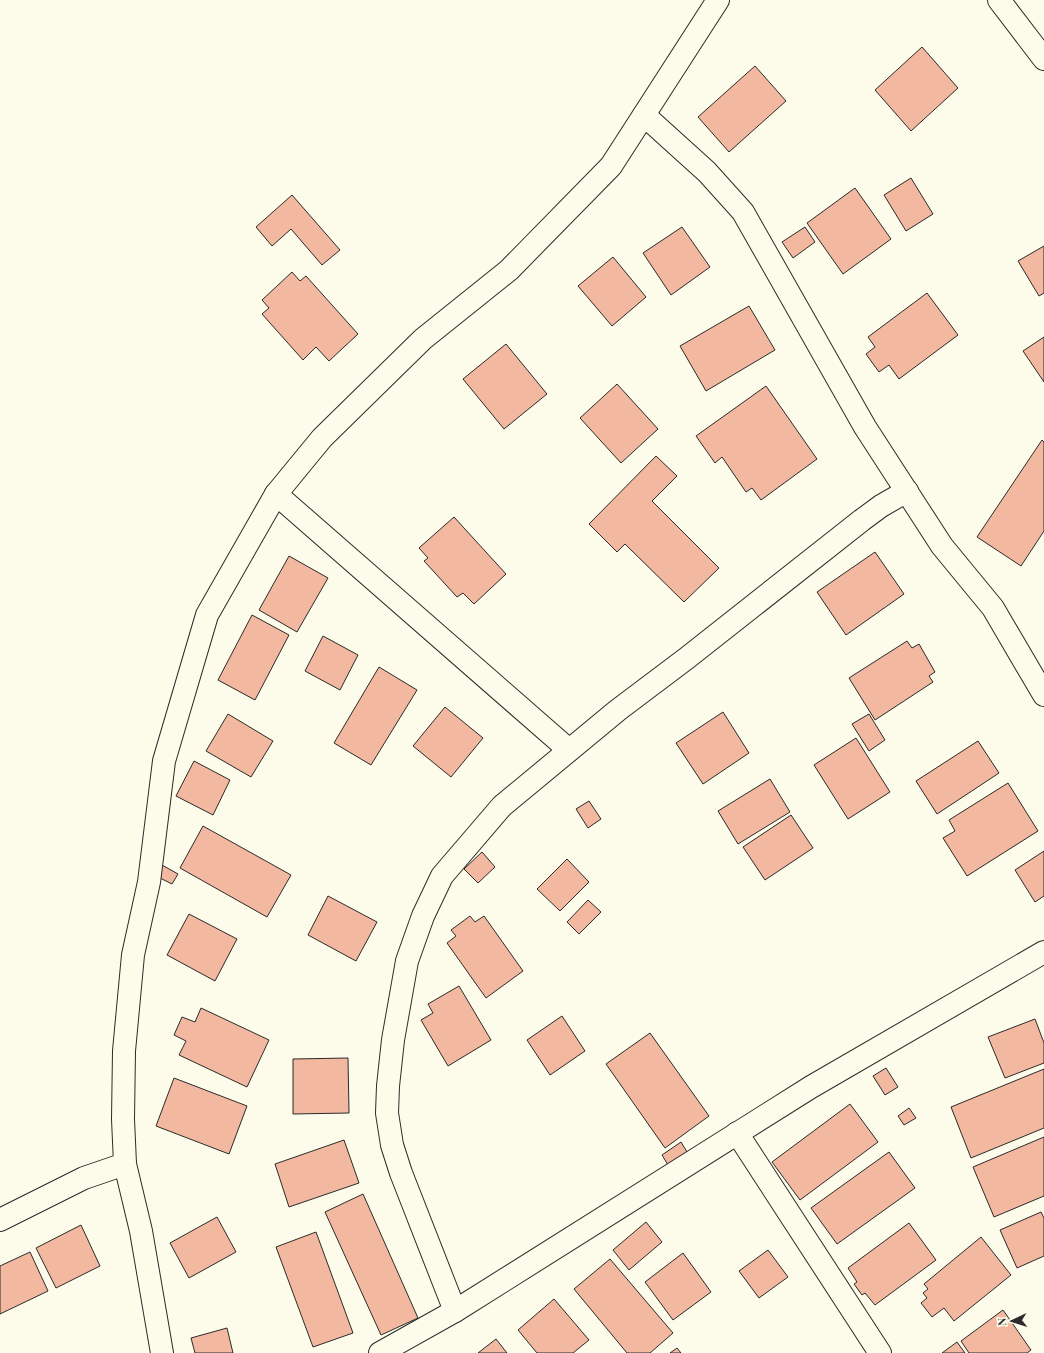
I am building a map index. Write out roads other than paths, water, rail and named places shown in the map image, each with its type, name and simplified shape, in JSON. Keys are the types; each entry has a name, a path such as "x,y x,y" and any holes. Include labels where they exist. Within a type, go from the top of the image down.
{"street":[{"path":"162,1353 141,1231 125,1164 123,1119 124,1051 133,955 149,882 164,761 207,615 276,494 322,438 423,339 509,270 611,166 718,0"},
{"path":"999,0 1044,60"},
{"path":"644,115 707,172 743,212 864,427 942,546 993,608 1044,695"},
{"path":"455,1311 401,1173 392,1145 387,1113 388,1086 393,1040 407,961 423,916 442,876 502,806 569,750 618,710 705,644 862,520 881,506 906,491"},
{"path":"276,494 569,750"},
{"path":"380,1353 455,1311 811,1087 1044,952"},
{"path":"737,1133 880,1353"},
{"path":"0,1220 84,1178 125,1164"}]}
